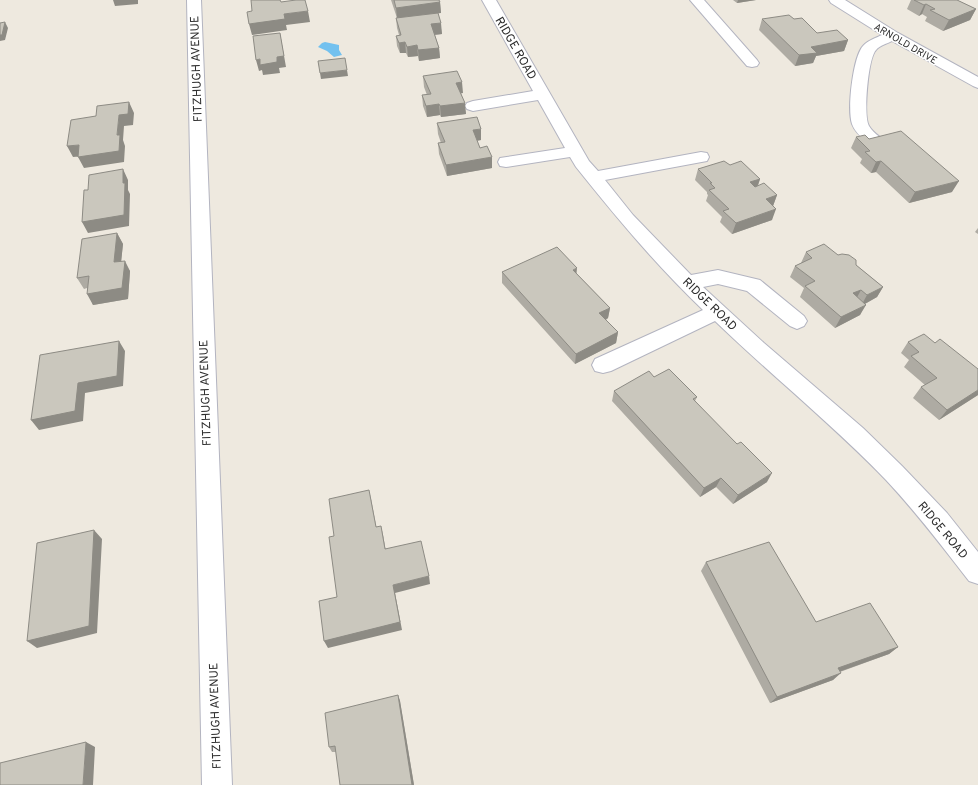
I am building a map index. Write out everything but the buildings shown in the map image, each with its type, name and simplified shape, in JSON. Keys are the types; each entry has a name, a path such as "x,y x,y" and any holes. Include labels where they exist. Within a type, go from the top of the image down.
{"street":[{"name":"FITZHUGH AVENUE","path":"195,0 217,785"},
{"name":"RIDGE ROAD","path":"489,0 576,151 627,219 687,283 758,349 855,435 894,473 938,521 978,572"},
{"path":"697,0 752,63"},
{"name":"ARNOLD DRIVE","path":"836,0 893,36 978,83"},
{"path":"881,146 862,129 858,116 859,98 867,51 874,44 893,36"},
{"path":"473,106 543,94"},
{"path":"506,162 576,151"},
{"path":"594,177 701,157"},
{"path":"687,283 718,277 753,285 797,321"},
{"path":"603,365 718,311"}],"water":[{"path":"325,42 339,45 339,50 342,55 334,57 327,51 318,47"}]}
